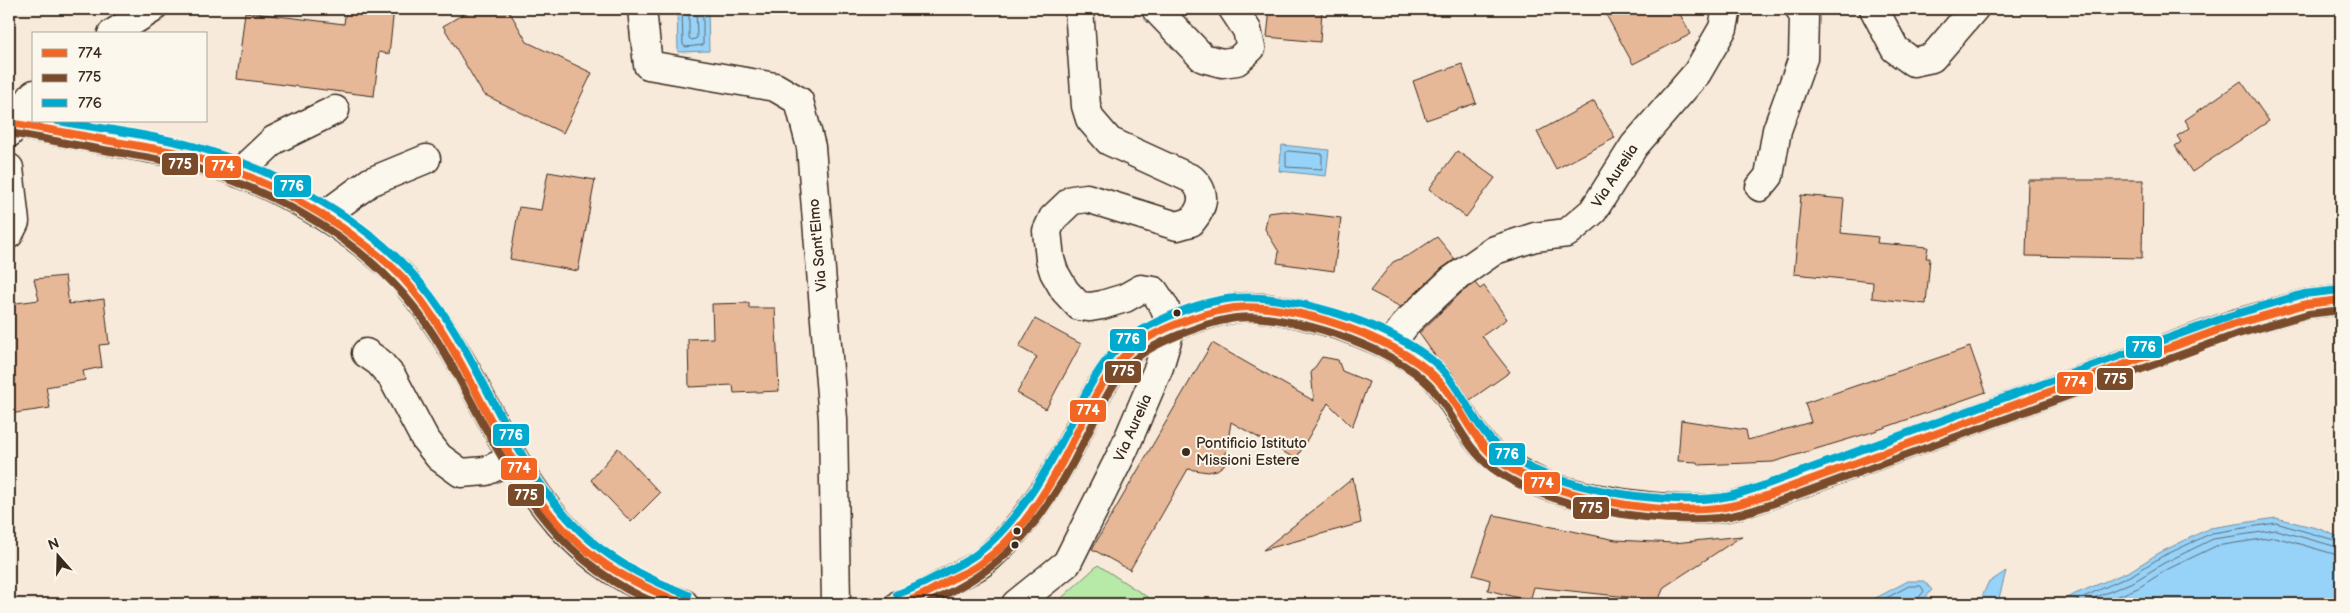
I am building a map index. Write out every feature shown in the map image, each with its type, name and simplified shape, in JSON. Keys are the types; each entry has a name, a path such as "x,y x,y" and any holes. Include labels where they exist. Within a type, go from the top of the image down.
{"main road":[{"path":"115,32 152,9"},
{"name":"Via Sant'Elmo","path":"642,9 648,65 775,87 799,101 811,147 833,418 836,604"},
{"path":"1079,9 1086,106 1090,119 1109,141 1192,179 1200,186 1203,196 1202,206 1191,222 1177,226 1087,198 1072,200 1053,218 1047,230 1050,259 1065,291 1079,306 1102,305 1125,298 1141,289 1154,291 1164,306 1171,327"},
{"path":"1156,9 1203,58 1222,63 1237,61 1251,48 1247,30 1233,9"},
{"name":"Via Aurelia","path":"1390,345 1408,321 1452,280 1495,250 1535,237 1567,233 1593,211 1634,146 1697,73 1723,28 1726,9"},
{"path":"1760,187 1769,176 1777,130 1803,58 1804,18 1800,9"},
{"path":"1874,9 1895,49 1912,62 1932,58 1974,9"},
{"path":"32,97 10,126 190,156 239,174 325,215 400,275 441,327 458,354 512,459 560,527 609,570 658,596 684,604"},
{"path":"239,174 274,140 335,110"},
{"path":"325,215 370,182 426,159"},
{"path":"9,168 15,222 9,234"},
{"path":"900,604 917,599 986,560 1029,514 1068,452 1102,384 1129,352 1171,327 1212,313 1238,308 1285,311 1338,324 1376,342 1390,345 1413,358 1437,378 1478,438 1497,459 1549,487 1625,504 1702,509 1722,508 1793,486 2232,325 2306,304 2341,300"},
{"name":"Via Aurelia","path":"1019,603 1067,563 1124,449 1159,367 1171,327"},
{"path":"366,353 379,362 392,377 425,439 435,451 461,473 486,471 512,459"}],"green space":[{"path":"1098,565 1158,604 1055,604"}],"water":[{"path":"677,9 708,9 709,51 678,52"},
{"path":"1282,145 1329,150 1326,176 1279,171"},
{"path":"2276,518 2320,529 2341,538 2341,604 2057,604 2075,594 2130,571 2159,553 2210,528"},
{"path":"2006,571 1999,598 2001,604 1979,604 1988,583"},
{"path":"1908,581 1924,581 1932,590 1919,604 1869,604 1872,600"}],"building":[{"path":"346,9 394,9 389,54 379,52 374,96 237,79 245,12 344,24"},
{"path":"472,9 508,9 527,42 592,73 563,133 483,94 443,26"},
{"path":"1270,9 1322,9 1320,42 1267,37"},
{"path":"1603,9 1677,9 1691,34 1633,64"},
{"path":"1462,64 1476,103 1426,120 1413,81"},
{"path":"2241,81 2269,121 2192,172 2175,146 2181,142 2177,136 2190,128 2185,120"},
{"path":"1594,101 1615,138 1556,169 1537,132"},
{"path":"1457,151 1495,178 1466,217 1429,189"},
{"path":"548,172 595,180 578,271 510,259 519,207 541,210"},
{"path":"2028,180 2143,180 2142,258 2026,256"},
{"path":"1801,195 1844,199 1841,233 1878,237 1877,243 1928,247 1926,258 1930,258 1926,304 1872,298 1873,282 1794,274"},
{"path":"1284,211 1341,218 1334,271 1277,263 1279,252 1265,229 1268,213"},
{"path":"1437,237 1455,259 1441,269 1401,307 1370,291 1393,262 1411,254"},
{"path":"65,276 69,304 104,299 109,344 99,345 102,367 83,371 85,380 46,387 50,408 9,414 9,304 39,300 34,279"},
{"path":"1475,283 1480,289 1484,286 1507,319 1482,336 1510,372 1470,400 1451,371 1436,357 1419,333 1462,292"},
{"path":"749,303 749,308 775,308 779,391 734,393 733,385 689,387 688,339 713,338 712,304"},
{"path":"1035,319 1081,344 1046,409 1017,393 1037,357 1019,347"},
{"name":"Pontificio Istituto Missioni Estere","path":"1212,343 1314,401 1311,373 1322,357 1338,360 1342,371 1369,382 1352,427 1328,403 1296,459 1231,422 1224,465 1217,470 1208,472 1188,469 1130,570 1092,549"},
{"path":"1970,347 1986,392 1869,433 1773,462 1698,465 1697,462 1678,461 1681,420 1746,430 1748,440 1811,422 1805,403"},
{"path":"618,448 660,493 631,522 591,480"},
{"path":"1353,478 1361,523 1263,550 1325,501"},
{"path":"1494,515 1616,540 1674,543 1742,536 1664,587 1657,604 1649,604 1637,598 1534,587 1530,601 1488,590 1490,580 1473,575"}],"transit line":[{"name":"776","path":"64,122 160,138 222,155 280,179 336,211 362,229 408,269 434,301 457,335 537,479 561,511 590,540 625,565 688,595"},
{"name":"774","path":"9,123 165,150 210,162 249,177 287,195 341,227 373,250 395,270 427,309 449,343 509,453 531,488 556,520 585,549 608,566 645,587 684,604"},
{"name":"775","path":"9,133 164,160 217,175 272,197 298,211 349,244 393,283 417,310 446,356 507,466 547,522 570,547 595,569 625,588 658,604"},
{"name":"776","path":"897,594 922,584 978,553 1015,516 1044,473 1096,375 1122,344 1169,316 1186,309 1220,300 1260,298 1288,301 1349,317 1379,329 1407,343 1430,358 1447,375 1492,441 1500,449 1521,463 1573,484 1603,491 1634,496 1691,499 1722,497 1745,492 2229,316 2304,294 2340,290"},
{"name":"774","path":"900,604 913,600 973,568 995,552 1022,525 1044,494 1063,461 1102,385 1117,363 1126,354 1136,345 1162,330 1192,318 1221,310 1257,307 1283,310 1342,326 1397,350 1419,364 1437,379 1488,451 1498,460 1545,485 1604,501 1635,506 1694,510 1725,507 1766,496 2232,325 2306,304 2341,300"},
{"name":"775","path":"927,604 961,586 990,567 1003,557 1027,531 1046,506 1074,462 1099,410 1118,377 1135,359 1166,340 1223,320 1258,318 1310,327 1339,335 1391,358 1413,371 1429,385 1482,459 1492,468 1515,482 1541,494 1601,510 1632,515 1692,519 1738,515 2235,335 2308,314 2341,310"}],"place":[{"name":"Pontificio Istituto Missioni Estere","path":"1186,452"}]}
